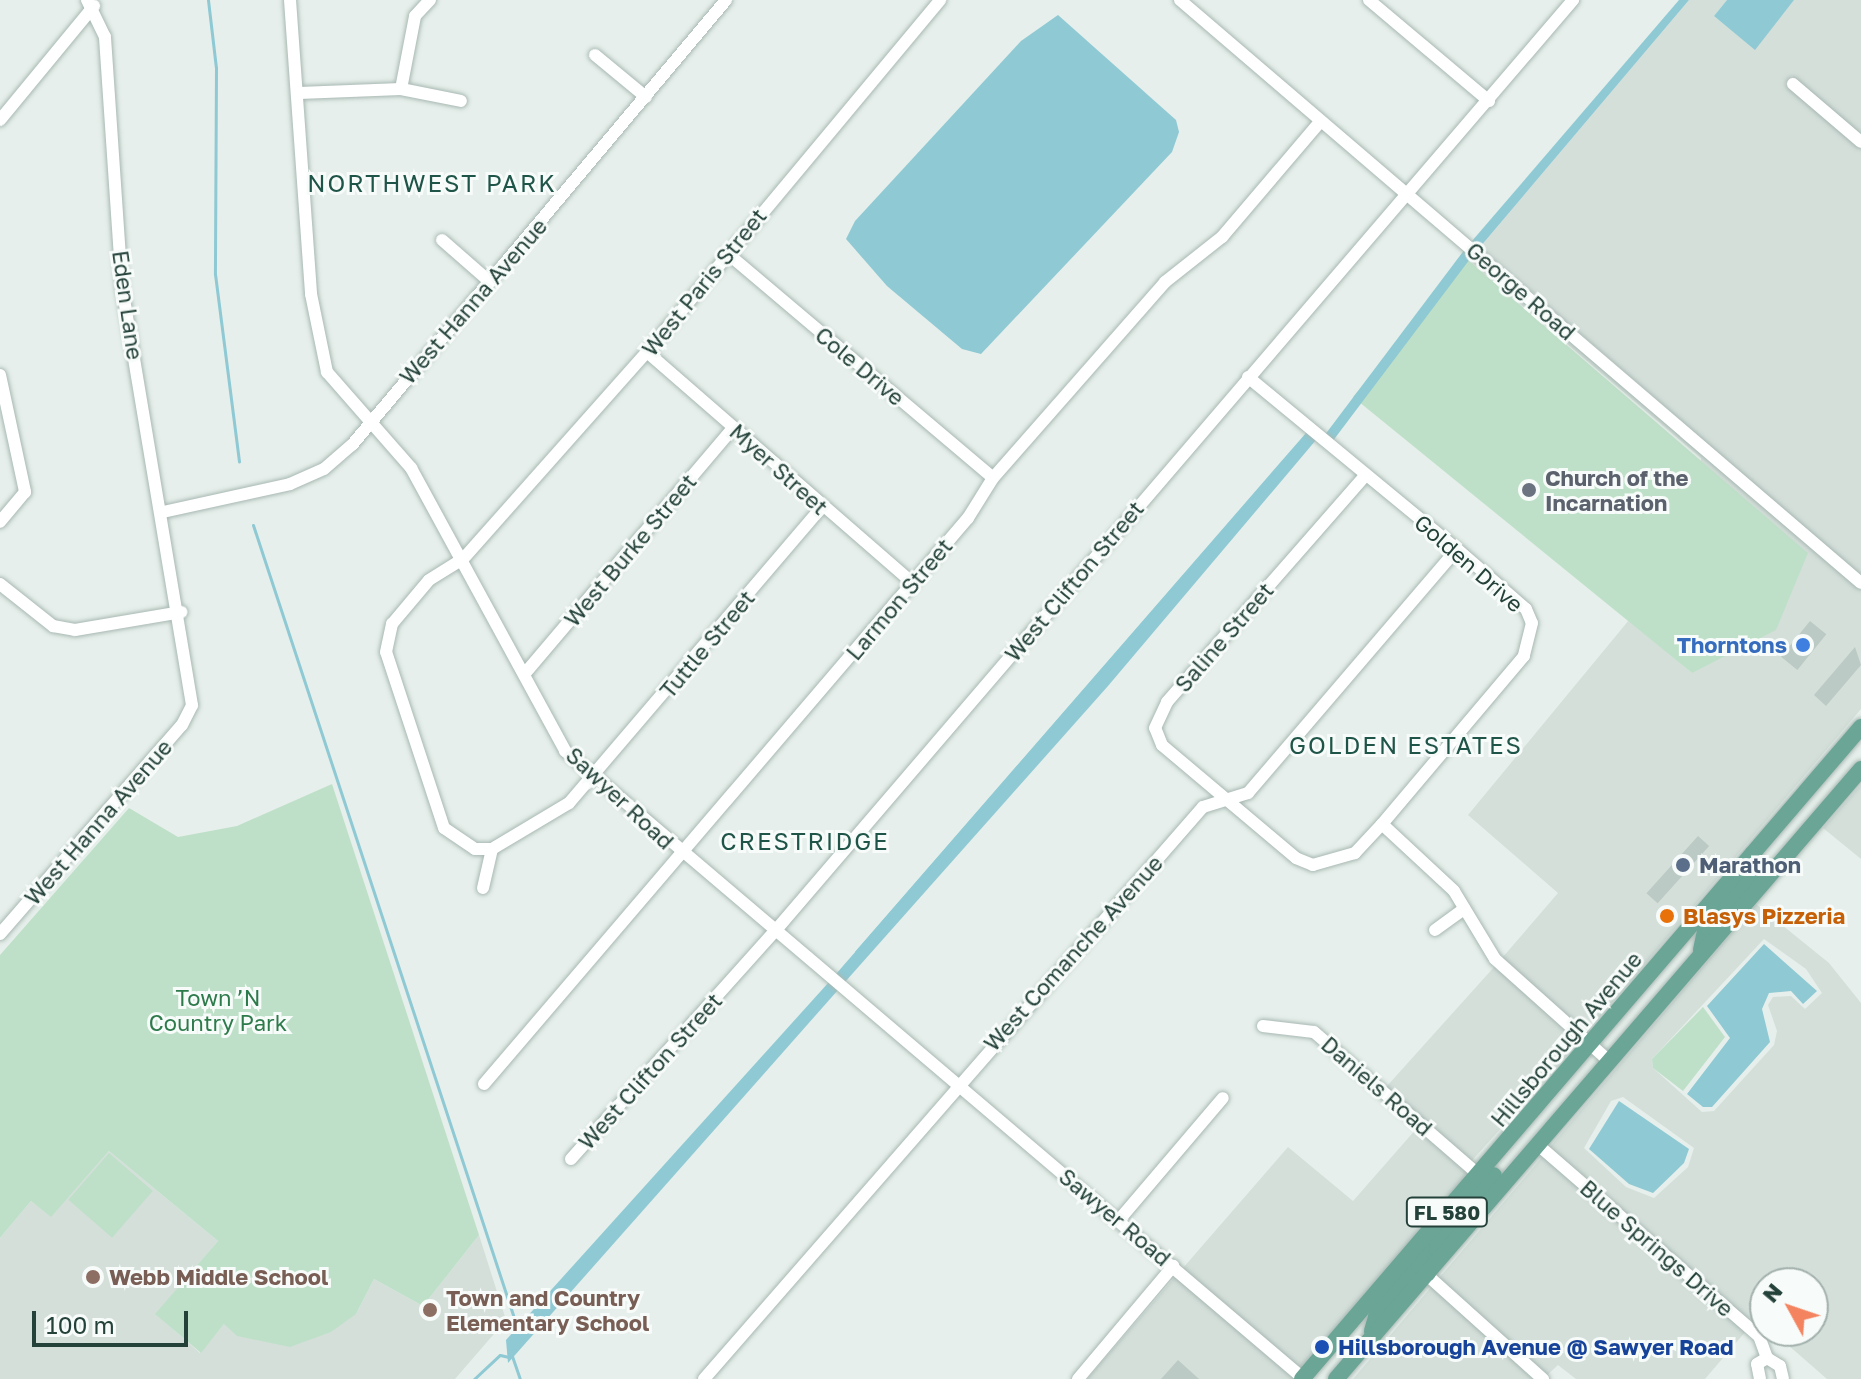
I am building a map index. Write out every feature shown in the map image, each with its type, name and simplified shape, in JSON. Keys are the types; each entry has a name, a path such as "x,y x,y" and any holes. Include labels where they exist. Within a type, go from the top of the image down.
{"main road":[{"name":"Hillsborough Avenue","path":"1303,1379 1861,727"},
{"name":"Hillsborough Avenue","path":"1336,1379 1861,769"},
{"path":"1700,955 1706,927 1756,870 1752,855"},
{"path":"1427,1275 1433,1247 1499,1168 1506,1144"},
{"path":"1370,1340 1376,1317 1418,1265 1423,1239"}],"street":[{"name":"Sawyer Road","path":"290,0 311,294 327,372 368,424 411,468 527,671 565,751 683,856 958,1083 1303,1379"},
{"path":"401,89 415,16 430,0"},
{"name":"West Hanna Avenue","path":"163,512 290,484 324,469 368,424 490,282 726,0"},
{"name":"West Paris Street","path":"492,849 475,849 444,828 386,652 392,624 429,580 463,559 647,352 940,0"},
{"name":"George Road","path":"1180,0 1861,583"},
{"path":"1369,0 1489,101"},
{"name":"West Clifton Street","path":"571,1159 776,930 1573,0"},
{"path":"0,120 90,3"},
{"name":"Eden Lane","path":"90,3 105,37 122,287 181,612"},
{"path":"595,55 646,97"},
{"path":"1793,84 1861,142"},
{"path":"299,93 401,89 461,101"},
{"name":"Larmon Street","path":"484,1084 683,856 968,518 993,478 1165,282 1222,237 1320,122"},
{"path":"442,240 490,282"},
{"name":"Cole Drive","path":"727,253 993,478"},
{"name":"Myer Street","path":"647,352 821,508 913,583"},
{"path":"0,375 25,492 0,522"},
{"name":"Golden Drive","path":"1248,377 1526,609 1531,640 1382,824"},
{"name":"West Burke Street","path":"527,671 733,428"},
{"name":"Saline Street","path":"1365,476 1167,702 1155,728 1162,745 1313,865 1355,853 1382,824"},
{"name":"Tuttle Street","path":"492,849 548,820 593,779 821,508"},
{"name":"West Comanche Avenue","path":"704,1379 958,1083 1203,807 1226,797 1248,793 1457,549"},
{"path":"0,584 53,626 75,630 181,612"},
{"name":"West Hanna Avenue","path":"0,934 182,725 192,705 181,612"},
{"path":"1382,824 1454,891 1495,959 1609,1061"},
{"path":"483,888 492,849"},
{"path":"1435,930 1464,909"},
{"name":"Daniels Road","path":"1263,1026 1314,1032 1479,1175"},
{"path":"1119,1220 1223,1098"},
{"name":"Blue Springs Drive","path":"1537,1144 1759,1336 1762,1361 1780,1366 1783,1379"},
{"path":"1078,1379 1173,1266"},
{"path":"1427,1275 1543,1379"},
{"path":"1744,1379 1762,1361"},
{"path":"1760,1379 1762,1361"}],"shaded area":[{"path":"1689,0 1727,0 1714,16 1755,49 1794,0 1861,0 1861,135 1792,76 1785,84 1861,149 1861,576 1480,247"},
{"path":"1473,255 1861,590 1861,709 1586,1033 1502,958 1558,893 1468,815 1629,620 1692,673 1701,458 1468,260"},
{"path":"1861,785 1861,859 1823,828"},
{"path":"1756,904 1829,963 1861,1003 1861,1379 1827,1379 1790,1347 1829,1347 1829,1267 1749,1267 1749,1320 1550,1147","holes":["1764,939 1806,969 1822,993 1805,1009 1791,996 1773,997 1768,1005 1777,1031 1774,1045 1714,1111 1702,1112 1653,1068 1652,1059","1623,1097 1694,1148 1688,1167 1654,1198 1626,1187 1584,1148 1611,1101"]},
{"path":"1495,966 1579,1042 1471,1162 1387,1086"},
{"path":"1417,1128 1469,1172 1301,1370 1183,1268 1288,1147 1353,1201"},
{"path":"109,1151 218,1241 156,1314 200,1353 224,1324 356,1314 374,1279 423,1306 479,1235 506,1320 455,1379 0,1379 0,1238 31,1201 51,1216"},
{"path":"1543,1156 1746,1331 1705,1379 1576,1379 1558,1365 1543,1379 1353,1379 1432,1286 1513,1345 1439,1278"},
{"path":"1176,1276 1294,1378 1294,1379 1087,1379"}],"green space":[{"path":"1468,260 1808,553 1776,630 1692,673 1353,397"},
{"name":"Town ’N Country Park","path":"332,784 479,1235 423,1306 374,1279 356,1314 331,1332 290,1347 237,1336 224,1324 201,1353 155,1314 218,1241 109,1151 51,1217 31,1201 0,1238 0,955 129,808 178,837 237,826"},
{"path":"1703,1007 1725,1037 1683,1091 1653,1068 1652,1059"},
{"path":"109,1153 153,1191 112,1238 68,1200"}],"water":[{"path":"1679,0 1689,0 1480,247 1472,241"},
{"path":"1727,0 1794,0 1755,50 1714,16"},
{"path":"1058,15 1176,120 1179,132 1172,152 981,354 962,349 887,286 846,239 855,221 1021,41"},
{"path":"1465,249 1473,255 1333,440 1325,434"},
{"path":"1307,433 1316,440 1108,686 845,982 836,974"},
{"path":"1764,944 1817,991 1803,1004 1791,991 1769,993 1762,1009 1770,1042 1712,1107 1703,1107 1687,1094 1730,1038 1707,1006"},
{"path":"829,982 838,990 508,1363 506,1340"},
{"path":"1619,1101 1689,1149 1684,1163 1653,1193 1629,1184 1589,1149"}],"building":[{"name":"Thorntons","path":"1810,621 1826,634 1797,670 1781,657"},
{"name":"Thorntons","path":"1855,647 1861,665 1826,706 1814,695"},
{"name":"Marathon","path":"1698,836 1709,846 1658,903 1646,893"},
{"path":"1178,1360 1199,1379 1161,1379"}],"waterway":[{"path":"208,0 216,68 215,274 239,461"},
{"path":"856,952 1307,433"},
{"path":"253,525 518,1330"},
{"path":"474,1379 500,1355 509,1357"},
{"path":"512,1356 520,1379"}],"place":[{"name":"Church of the Incarnation","path":"1529,490"},
{"name":"Thorntons","path":"1803,645"},
{"name":"Marathon","path":"1683,865"},
{"name":"Blasys Pizzeria","path":"1667,916"},
{"name":"Webb Middle School","path":"93,1277"},
{"name":"Town and Country Elementary School","path":"430,1310"},
{"name":"Hillsborough Avenue @ Sawyer Road","path":"1322,1347"}],"district":[{"name":"NORTHWEST PARK","path":"432,183"},
{"name":"GOLDEN ESTATES","path":"1406,745"},
{"name":"CRESTRIDGE","path":"805,841"}]}
